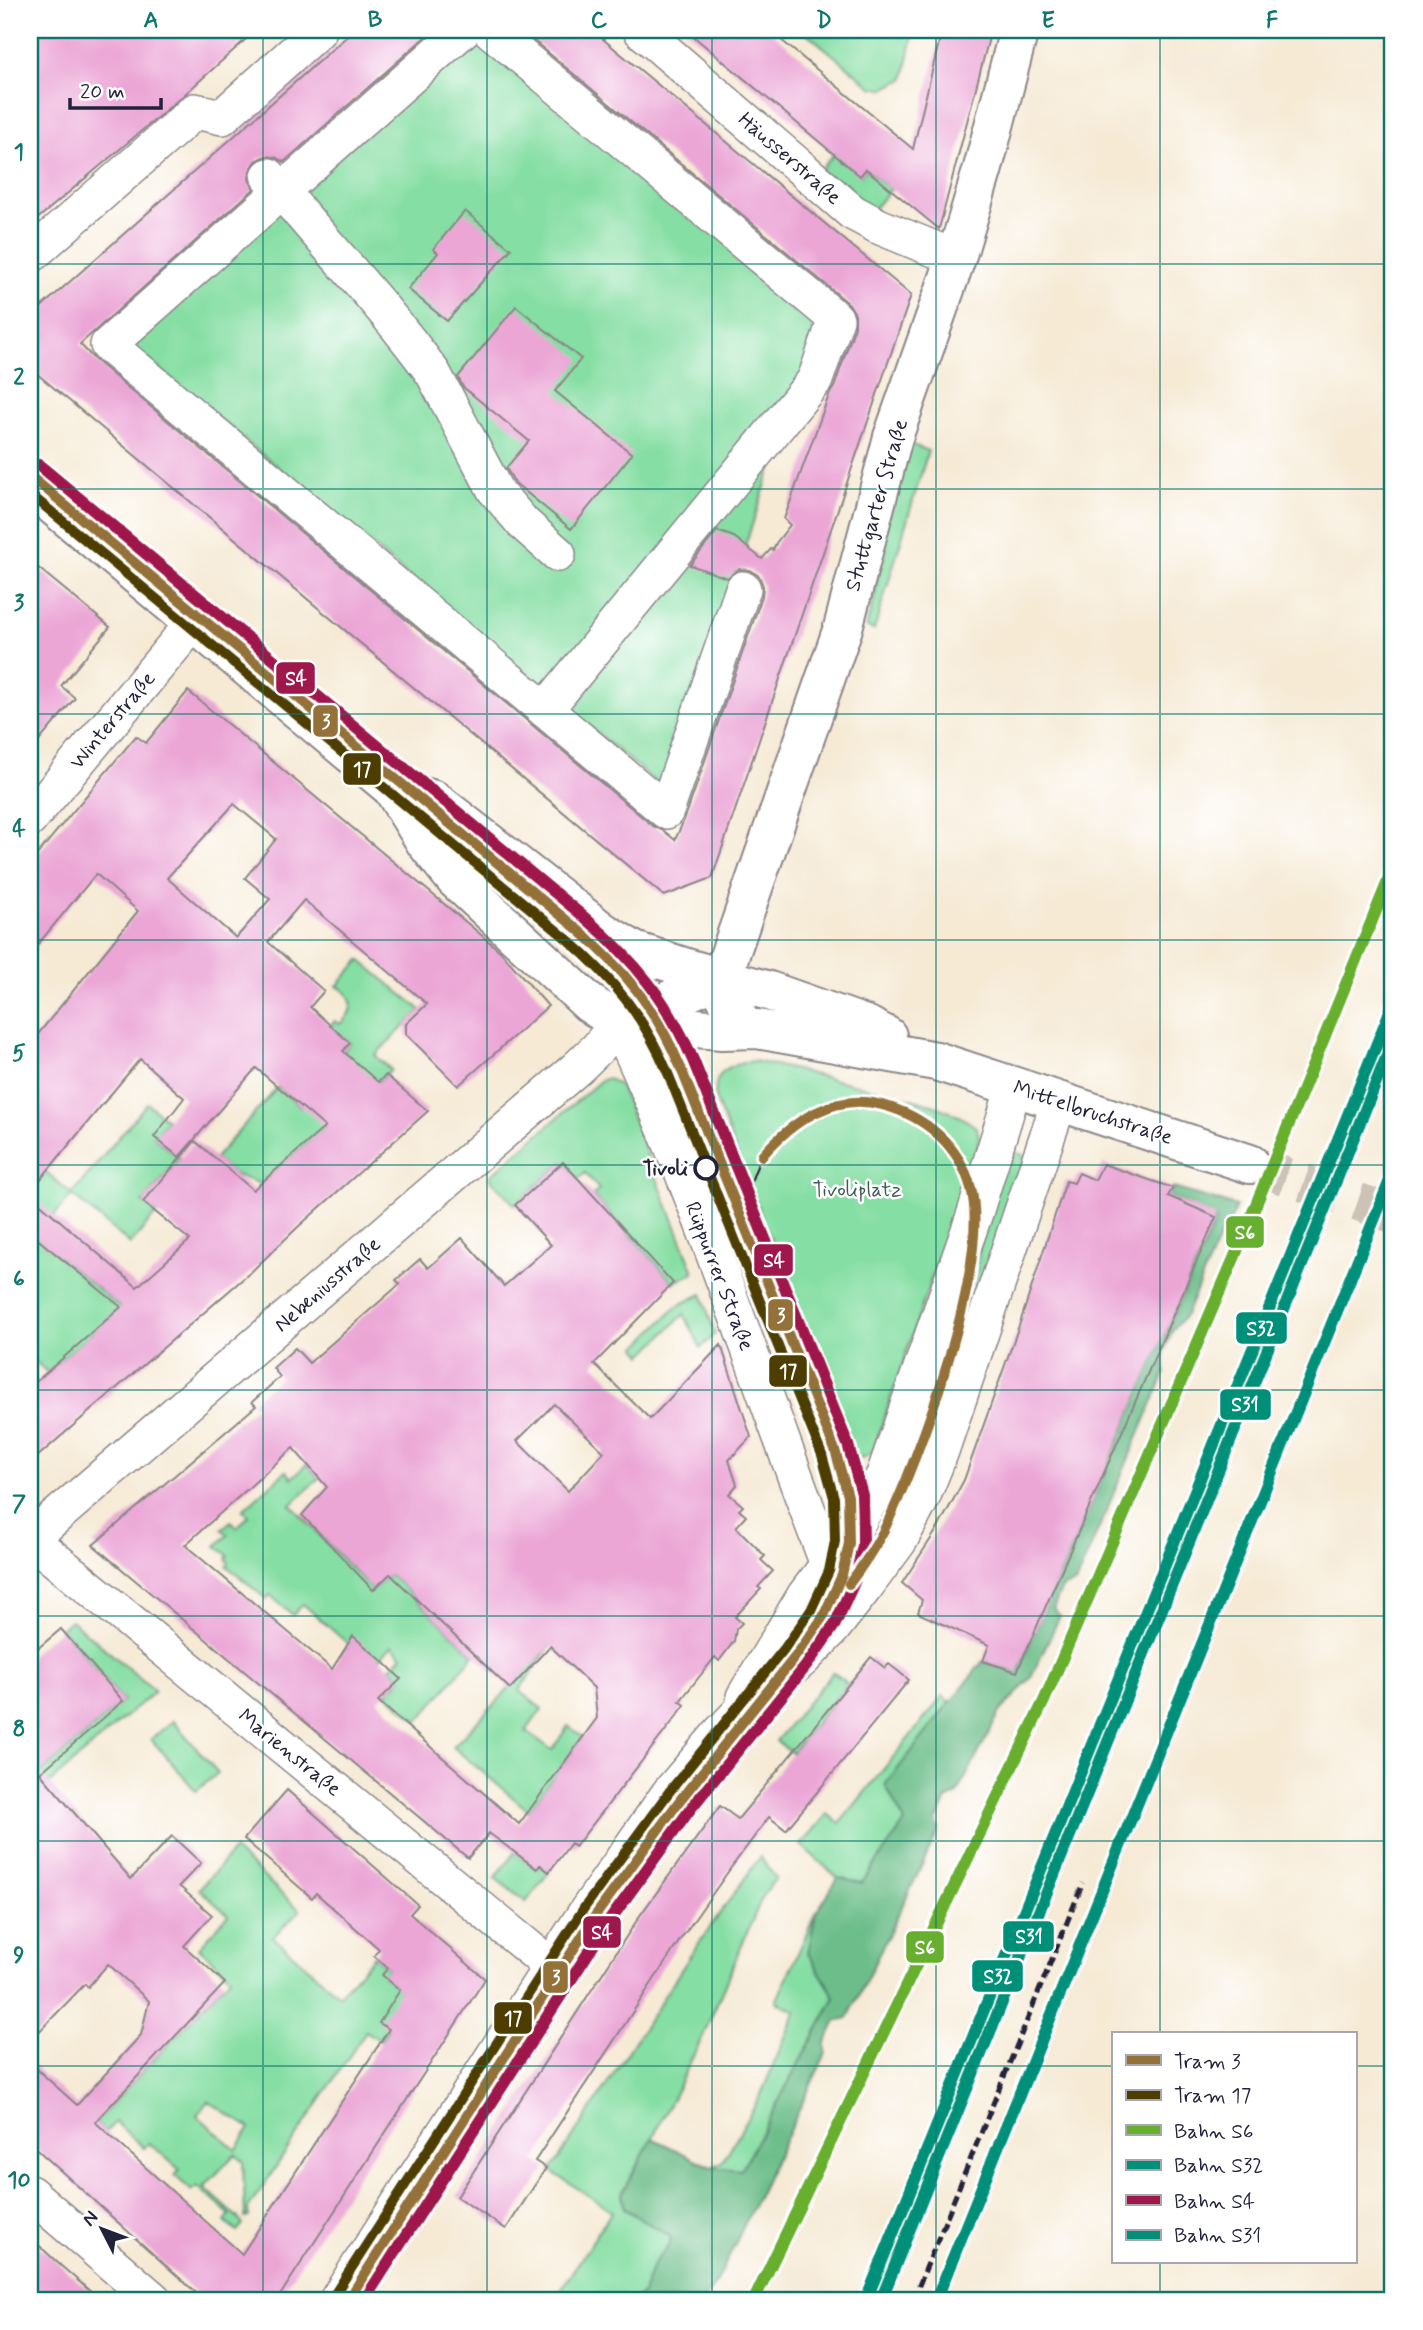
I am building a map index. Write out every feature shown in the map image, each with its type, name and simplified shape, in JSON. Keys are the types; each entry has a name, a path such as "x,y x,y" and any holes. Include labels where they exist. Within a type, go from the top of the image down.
{"main road":[{"name":"Stuttgarter Straße","path":"722,977 843,628 893,437 956,258 1020,30"},
{"path":"30,486 392,788 426,843 454,878 589,1003 618,1022 722,977"},
{"path":"392,788 434,800 603,932 634,951 722,977"},
{"path":"722,977 725,996 744,1028"},
{"name":"Mittelbruchstraße","path":"722,977 867,1027 936,1060 1250,1164"},
{"name":"Mittelbruchstraße","path":"618,1022 722,1030 744,1028 936,1060"}],"street":[{"path":"30,256 195,111 222,117 319,30"},
{"path":"463,30 275,183 108,345 666,811 743,589"},
{"path":"490,30 836,319 815,380 545,710"},
{"name":"Häusserstraße","path":"641,30 852,212 878,226 956,258"},
{"path":"275,183 388,313 423,359 495,490 523,523 558,554"},
{"name":"Winterstraße","path":"30,819 194,622"},
{"name":"Rüppurrer Straße","path":"618,1022 645,1079 846,1611"},
{"name":"Nebeniusstraße","path":"30,1539 576,1069 598,1048 618,1022"},
{"path":"721,1732 805,1595 852,1533 884,1475 975,1213 1014,1087"},
{"path":"337,2300 586,1912 670,1792 740,1712 803,1659 846,1611 900,1540 922,1498 941,1451 1059,1102"},
{"name":"Marienstraße","path":"30,1539 551,1966"},
{"path":"30,2193 154,2300"}],"green space":[{"path":"803,30 914,30 904,79 883,89 872,87"},
{"path":"473,40 485,40 811,310 819,328 666,778 657,783 133,347 132,335"},
{"path":"835,153 861,175 866,169 891,189 869,214 819,171"},
{"path":"908,443 928,451 874,630 866,627 874,599 885,531"},
{"path":"360,960 421,1010 375,1055 391,1070 260,1184 233,1174 215,1158 278,1087 300,1106 346,1054 343,1051 350,1043 330,1026 335,1021 340,1024 349,1014 351,1004 348,994 337,986"},
{"name":"Tivoliplatz","path":"754,1061 929,1104 967,1120 977,1128 977,1152 957,1203 874,1448 864,1457 855,1455 716,1100 715,1090 719,1076 729,1067"},
{"path":"607,1078 620,1086 694,1272 673,1283 593,1195 599,1189 585,1173 578,1179 563,1162 515,1205 489,1177 600,1081"},
{"path":"147,1103 167,1120 154,1137 180,1158 143,1202 157,1213 130,1244 72,1195 36,1237 121,1308 47,1372 30,1357 30,1220 34,1214 30,1210 30,1192 46,1172 72,1194"},
{"path":"1007,1150 1025,1156 963,1344 974,1291 981,1230"},
{"path":"1173,1188 1236,1206 1231,1220 1223,1229 1186,1315 1173,1329 1164,1351 1165,1373 1075,1584 1062,1587 1053,1609 1060,1616 1030,1679 1000,1712 957,1794 946,1801 936,1822 939,1830 848,2018 836,2021 826,2042 826,2053 717,2282 703,2300 632,2300 643,2294 653,2265 670,2243 671,2237 624,2208 622,2193 652,2138 711,2167 741,2170 835,1997 808,1953 816,1913 838,1878 862,1883 905,1822 885,1785 983,1661 1017,1672 1216,1218 1168,1196"},
{"path":"702,1294 715,1334 701,1348 684,1314 643,1355 637,1347 677,1306"},
{"path":"307,1464 319,1478 291,1505 373,1590 390,1574 474,1655 418,1721 386,1694 401,1679 392,1670 374,1684 402,1656 392,1646 372,1665 303,1604 293,1615 270,1595 266,1599 227,1566 228,1555 216,1546 228,1535 222,1529 231,1521 237,1527 249,1516 243,1510 286,1471 292,1478"},
{"path":"71,1620 155,1691 30,1800 30,1782 123,1701 61,1629"},
{"path":"550,1646 519,1691 542,1709 526,1731 552,1750 568,1726 583,1737 529,1811 453,1747"},
{"path":"833,1672 848,1684 792,1753 776,1741"},
{"path":"943,1696 950,1702 886,1785 905,1822 862,1883 838,1878 801,1845 827,1814 840,1823"},
{"path":"173,1721 218,1773 196,1791 151,1739"},
{"path":"234,1850 300,1910 273,1937 339,1995 374,1956 388,1968 383,1975 397,1987 403,1981 381,2041 366,2031 248,2209 249,2217 245,2218 243,2161 235,2154 204,2187 243,2225 237,2232 225,2222 230,2215 197,2186 192,2191 175,2176 180,2170 149,2143 144,2148 115,2122 106,2132 95,2122 231,1977 199,1948 228,1915 199,1889","holes":["208,2101 250,2128 236,2150 197,2115"]},
{"path":"515,1852 537,1869 540,1865 549,1872 526,1902 495,1878"},
{"path":"760,1857 776,1878 763,1895 703,2036 622,2193 624,2209 671,2237 670,2243 653,2265 643,2294 632,2300 562,2300 558,2294 612,2211 551,2171 694,1950"},
{"path":"816,1913 808,1953 835,1997 741,2171 711,2167 722,2163 761,2095 796,2011 776,2002"}],"building":[{"path":"30,30 256,30 184,95 30,225"},
{"path":"354,30 433,30 284,162 266,156 256,161 250,170 249,179 254,189 80,344 95,360 653,826 675,840 762,596 763,586 759,576 749,570 739,569 727,578 690,565 717,531 734,537 762,559 773,550 790,525 784,519 834,387 855,326 855,314 849,304 521,30 592,30 911,295 712,878 664,896 30,368 30,317"},
{"path":"686,30 769,30 913,149 942,30 991,30 939,229 866,169 860,176"},
{"path":"465,211 511,249 447,321 408,289 438,253 433,249"},
{"path":"516,306 581,359 555,391 632,454 571,529 515,483 506,468 529,441 463,387 458,377"},
{"path":"30,561 110,627 61,686 75,698 30,752"},
{"path":"188,691 500,951 548,1006 458,1086 406,1034 406,1024 427,1004 304,900 268,942 324,991 310,1007 350,1043 343,1051 378,1082 386,1075 428,1111 252,1271 30,1463 30,1387 121,1307 30,1233 30,1195 137,1287 190,1240 143,1202 195,1141 253,1190 325,1127 256,1068 179,1157 154,1137 184,1098 140,1059 30,1192 30,1044 138,911 96,874 30,954 30,863 136,736 146,743","holes":["234,804 276,839 245,878 270,899 236,938 167,878"]},
{"path":"563,1162 673,1283 594,1364 650,1419 721,1345 751,1437 729,1460 737,1485 729,1494 743,1506 739,1510 746,1516 736,1527 765,1556 761,1560 773,1571 758,1587 761,1589 735,1617 742,1623 736,1629 734,1641 719,1661 715,1657 680,1701 685,1705 676,1717 575,1847 571,1843 549,1872 540,1865 537,1869 489,1833 468,1858 93,1545 256,1406 252,1402 280,1377 273,1368 295,1348 309,1363 400,1284 396,1280 420,1259 428,1268 462,1238 504,1286 551,1245 515,1205","holes":["554,1404 604,1452 568,1491 517,1441","293,1448 327,1487 302,1515 373,1590 390,1574 510,1689 550,1646 594,1688 597,1718 519,1824 378,1701 401,1679 353,1636 332,1669 185,1545"]},
{"path":"1103,1164 1173,1188 1168,1196 1216,1217 1017,1672 983,1661 989,1645 918,1613 922,1600 902,1583 938,1528 964,1480 1021,1320 1066,1181 1074,1183 1079,1173 1095,1180"},
{"path":"61,1629 123,1701 40,1773 131,1879 172,1836 201,1863 179,1886 212,1915 184,1946 225,1983 95,2122 242,2254 389,2029 379,2023 400,1990 382,1975 388,1968 374,1956 379,1949 316,1893 312,1898 244,1839 287,1790 418,1905 410,1914 485,1979 277,2300 204,2300 30,2143 30,2063 77,2105 141,2035 149,2001 108,1964 88,1987 85,1984 30,2041 30,1655"},
{"path":"871,1657 885,1668 889,1664 909,1680 786,1830 769,1817 730,1869 680,1940 535,2161 546,2168 506,2229 457,2197 641,1914 720,1806 738,1819"},
{"path":"30,2237 59,2264 100,2300 30,2300"}],"tunnel":[{"path":"1250,1164 1393,1214"}],"tram line":[{"name":"3","path":"30,476 576,928 637,990 660,1025 680,1066 835,1450 848,1496 849,1543 842,1575 823,1617 795,1657 680,1800 595,1916 348,2300"},
{"name":"17","path":"30,494 567,939 613,984 648,1032 667,1071 822,1455 834,1498 835,1541 829,1571 811,1610 784,1649 669,1792 584,1908 336,2292"},
{"name":"3","path":"762,1156 787,1131 816,1112 831,1106 865,1102 898,1110 938,1134 958,1158 971,1188 974,1222 971,1264 948,1361 899,1498 876,1544 849,1584"},
{"path":"762,1156 748,1196 745,1235 752,1274 764,1313"}],"railway":[{"path":"913,2300 1083,1883"}],"rail line":[{"name":"S4","path":"39,465 585,918 619,949 648,982 672,1018 693,1060 848,1445 862,1495 863,1544 855,1580 835,1624 806,1666 691,1808 607,1924 364,2300"},
{"name":"S6","path":"754,2300 1044,1701 1235,1256 1393,869"},
{"name":"S32","path":"866,2300 1393,1004"},
{"name":"S31","path":"881,2300 1393,1041"},
{"name":"S32","path":"936,2300 1393,1173"}],"place":[{"name":"Tivoli","path":"706,1168"}]}
